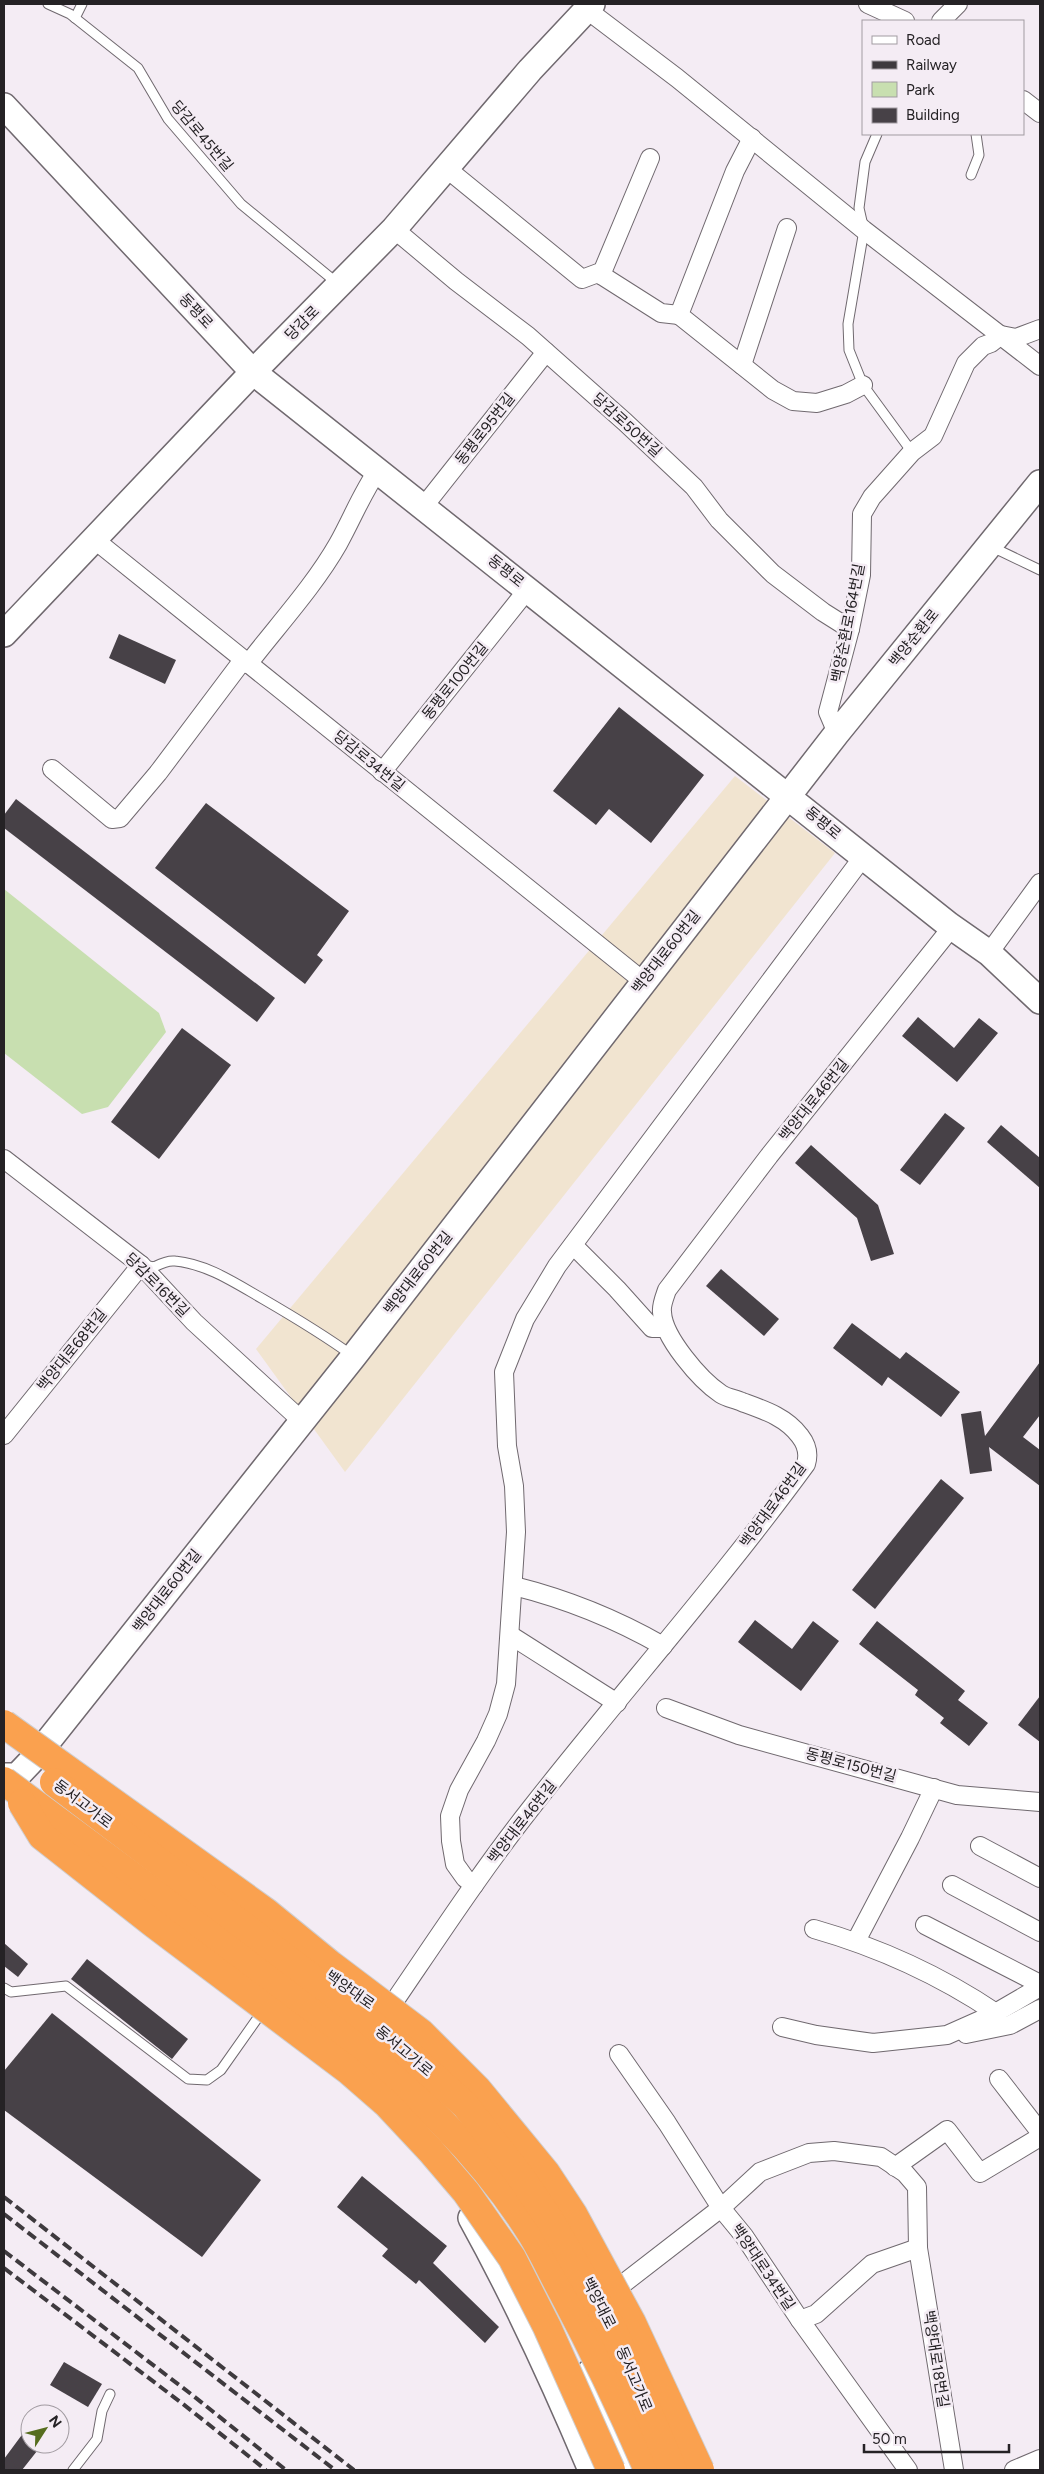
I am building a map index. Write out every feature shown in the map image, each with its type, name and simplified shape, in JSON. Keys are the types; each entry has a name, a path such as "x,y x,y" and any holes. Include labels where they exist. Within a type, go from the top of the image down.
{"highway":[{"path":"4,1724 266,1912 331,1965 421,2033 477,2089 546,2173 573,2214 632,2324 700,2470"},
{"name":"동서고가로","path":"4,1744 355,2011 402,2048 465,2105 518,2174 555,2229 613,2330 673,2470"},
{"path":"6,1786 42,1836 154,1924 348,2070 387,2104 431,2150 466,2192 512,2258 547,2327 611,2470"},
{"name":"동서고가로","path":"6,1786 340,2030 390,2072 446,2125 490,2176 531,2232 591,2345 648,2470"}],"main road":[{"name":"당감로","path":"4,634 253,372 394,229 530,70 589,7"},
{"name":"동평로","path":"4,106 253,372 789,795 863,857 952,927 989,953 1040,1001"},
{"name":"백양순환로","path":"789,795 1040,483"},
{"name":"백양대로60번길","path":"6,1786 43,1747 354,1356 789,795"},
{"name":"백양대로","path":"4,1718 43,1747 313,1965 385,2015 447,2071 508,2147 601,2301 678,2470"},
{"path":"6,1786 77,1849 228,1961 355,2049 410,2098 502,2207 537,2264 578,2344 633,2470"},
{"path":"77,1849 73,1824 76,1812 91,1800 113,1805"},
{"path":"228,1961 417,2143 465,2206 511,2289 546,2363 591,2470"}],"street":[{"path":"868,4 903,20"},
{"path":"942,20 958,4"},
{"path":"589,7 864,230 1040,366"},
{"path":"1024,101 1040,113"},
{"path":"679,315 735,171 752,138"},
{"path":"601,275 650,158"},
{"path":"446,168 582,279 598,274 601,275 661,313 679,315 773,390 793,401 817,403 846,394 863,385"},
{"path":"742,365 787,228"},
{"name":"당감로50번길","path":"394,229 546,352 625,422 694,488 719,520 773,574 823,612 850,629"},
{"path":"1001,335 1016,338 1040,329"},
{"name":"백양순환로164번길","path":"837,733 828,712 850,629 861,574 862,514 872,497 912,452 933,436 966,363 976,351 1001,335"},
{"name":"동평로95번길","path":"424,506 546,352"},
{"path":"52,769 112,819 120,818 324,564 338,544 362,493 378,470"},
{"name":"당감로34번길","path":"95,540 643,981"},
{"name":"동평로100번길","path":"382,772 528,589"},
{"path":"474,1885 465,1878 455,1864 450,1816 458,1790 486,1741 498,1714 506,1684 514,1586 516,1532 514,1486 507,1446 504,1372 525,1319 557,1266 863,857"},
{"path":"989,953 1040,883"},
{"name":"백양대로46번길","path":"385,2015 474,1885 531,1808 766,1518 806,1464 808,1457 805,1443 792,1425 774,1414 722,1395 699,1374 665,1328 661,1311 666,1290 769,1156 952,927"},
{"name":"당감로16번길","path":"4,1159 140,1265 194,1322 302,1421"},
{"path":"573,1245 617,1289 652,1328 665,1328"},
{"name":"백양대로68번길","path":"4,1435 140,1265"},
{"path":"514,1586 548,1595 632,1628 663,1646"},
{"path":"510,1635 617,1703"},
{"name":"동평로150번길","path":"666,1708 739,1735 957,1795 1040,1802"},
{"path":"856,1941 934,1788"},
{"path":"980,1846 1040,1878"},
{"path":"952,1885 1040,1932"},
{"path":"782,2027 816,2035 873,2044 946,2035 996,2013 1040,1985 925,1924"},
{"path":"814,1929 856,1941 968,1994 996,2013"},
{"path":"933,2036 977,2033 1010,2024 1040,2009"},
{"name":"백양대로34번길","path":"601,2301 722,2208 760,2172 808,2153 834,2151 881,2157 895,2166 917,2187 918,2248 872,2264 816,2314 800,2320 744,2236 722,2208 668,2123 619,2054"},
{"path":"999,2079 1040,2132"},
{"path":"895,2166 947,2130 980,2173 1040,2137"},
{"name":"백양대로18번길","path":"918,2248 954,2470"},
{"path":"800,2320 908,2470"},
{"path":"1014,2470 1039,2463"}],"lane":[{"name":"당감로45번길","path":"48,4 75,18 138,68 168,119 242,204 340,285"},
{"path":"75,18 82,4"},
{"path":"877,135 865,167 859,208 864,230 847,333 849,350 863,385 912,452"},
{"path":"971,174 979,155 976,135"},
{"path":"989,546 1040,570"},
{"path":"140,1265 154,1267 173,1260 194,1265 225,1277 316,1329 354,1356"},
{"path":"4,1988 12,1992 66,1986 188,2079 207,2080 221,2070 270,2001"},
{"path":"73,2470 97,2438 102,2410 110,2394"}],"shaded area":[{"path":"735,776 835,853 345,1472 256,1349"}],"green space":[{"path":"4,889 159,1013 166,1032 108,1107 82,1114 4,1053"}],"building":[{"path":"119,634 176,660 165,684 109,658"},
{"path":"619,707 704,775 651,843 609,809 596,825 553,791"},
{"path":"16,799 275,998 257,1022 4,828 4,815"},
{"path":"206,803 349,911 317,955 323,960 305,984 155,868"},
{"path":"918,1017 954,1048 979,1018 998,1033 957,1082 902,1036"},
{"path":"182,1028 231,1065 159,1159 111,1122"},
{"path":"945,1113 965,1128 920,1185 900,1170"},
{"path":"1001,1125 1040,1158 1040,1188 987,1142"},
{"path":"811,1145 878,1205 894,1254 871,1261 857,1218 795,1163"},
{"path":"721,1269 779,1319 764,1336 706,1286"},
{"path":"852,1323 900,1359 906,1352 960,1392 941,1417 888,1377 882,1386 833,1348"},
{"path":"1040,1362 1040,1415 1023,1437 1040,1450 1040,1486 989,1447 992,1471 970,1474 961,1414 981,1411 985,1436"},
{"path":"941,1479 964,1498 875,1609 852,1590"},
{"path":"755,1620 792,1649 813,1621 839,1641 801,1691 738,1642"},
{"path":"877,1621 965,1691 958,1700 988,1723 969,1746 940,1723 944,1718 915,1695 918,1690 859,1644"},
{"path":"1040,1696 1040,1742 1018,1725"},
{"path":"4,1943 28,1964 18,1977 4,1966"},
{"path":"87,1959 188,2039 172,2059 71,1979"},
{"path":"52,2013 261,2180 202,2257 4,2110 4,2071"},
{"path":"362,2176 447,2246 433,2263 499,2327 485,2343 419,2280 416,2284 382,2256 388,2249 337,2207"},
{"path":"64,2362 102,2384 88,2407 50,2385"},
{"path":"20,2437 20,2454 35,2454 22,2470 4,2470 4,2459"}],"railway":[{"path":"4,2197 354,2470"},
{"path":"4,2214 335,2470"},
{"path":"4,2251 191,2394 286,2470"},
{"path":"4,2268 183,2404 266,2470"}]}
